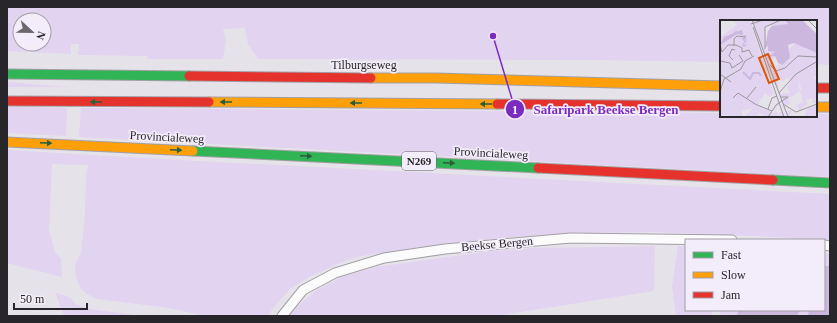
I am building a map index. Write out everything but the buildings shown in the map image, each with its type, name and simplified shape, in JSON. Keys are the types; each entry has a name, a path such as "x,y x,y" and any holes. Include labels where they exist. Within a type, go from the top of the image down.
{"main road":[{"name":"Tilburgseweg","path":"7,74 436,78 720,86"},
{"path":"817,88 830,88"},
{"path":"7,101 720,106"},
{"path":"817,107 830,107"},
{"name":"Provincialeweg","path":"7,142 830,183"}],"street":[{"name":"Beekse Bergen","path":"282,316 304,290 335,273 384,258 445,249 571,238 685,239"}],"shaded area":[{"path":"7,7 830,7 830,65 817,64 817,20 720,20 720,62 258,59 248,44 245,28 223,29 226,41 223,59 148,59 147,56 78,55 79,44 71,44 71,54 28,52 52,52 52,12 12,12 12,51 7,51"},
{"path":"7,82 66,87 7,87"},
{"path":"7,107 67,108 66,136 7,133"},
{"path":"81,108 720,113 720,117 817,117 817,114 830,114 830,177 79,137"},
{"path":"7,150 830,194 830,241 825,241 825,239 654,232 583,233 512,237 440,244 356,257 340,263 309,277 290,289 271,311 269,316 205,316 169,308 97,299 82,290 77,280 75,266 81,252 88,165 52,164 49,230 55,252 61,259 62,277 7,263"},
{"path":"655,246 654,291 496,316 288,316 296,307 317,290 342,277 376,267 491,251 535,248"},
{"path":"678,246 685,247 685,311 713,311 712,316 676,316 672,286"},
{"path":"825,254 830,254 830,266 825,266"},
{"path":"825,266 830,266 830,316 808,315 809,311 825,311"},
{"path":"55,292 71,298 75,304 89,309 142,316 64,316"},
{"path":"721,311 738,311 737,316 720,316"},
{"path":"738,311 800,311 797,316 737,316"},
{"path":"800,311 809,311 808,315 810,316 797,316"}],"traffic: fast":[{"path":"7,74 189,76"},
{"path":"193,151 538,168"},
{"path":"773,180 830,183"}],"traffic: slow":[{"path":"371,78 436,78 720,86"},
{"path":"209,102 497,104"},
{"path":"817,107 830,107"},
{"path":"7,142 193,151"}],"traffic: jam":[{"path":"189,76 371,78"},
{"path":"817,88 830,88"},
{"path":"7,101 209,102"},
{"path":"497,104 720,106"},
{"path":"538,168 773,180"}],"place":[{"name":"Safaripark Beekse Bergen","path":"493,36"}]}
